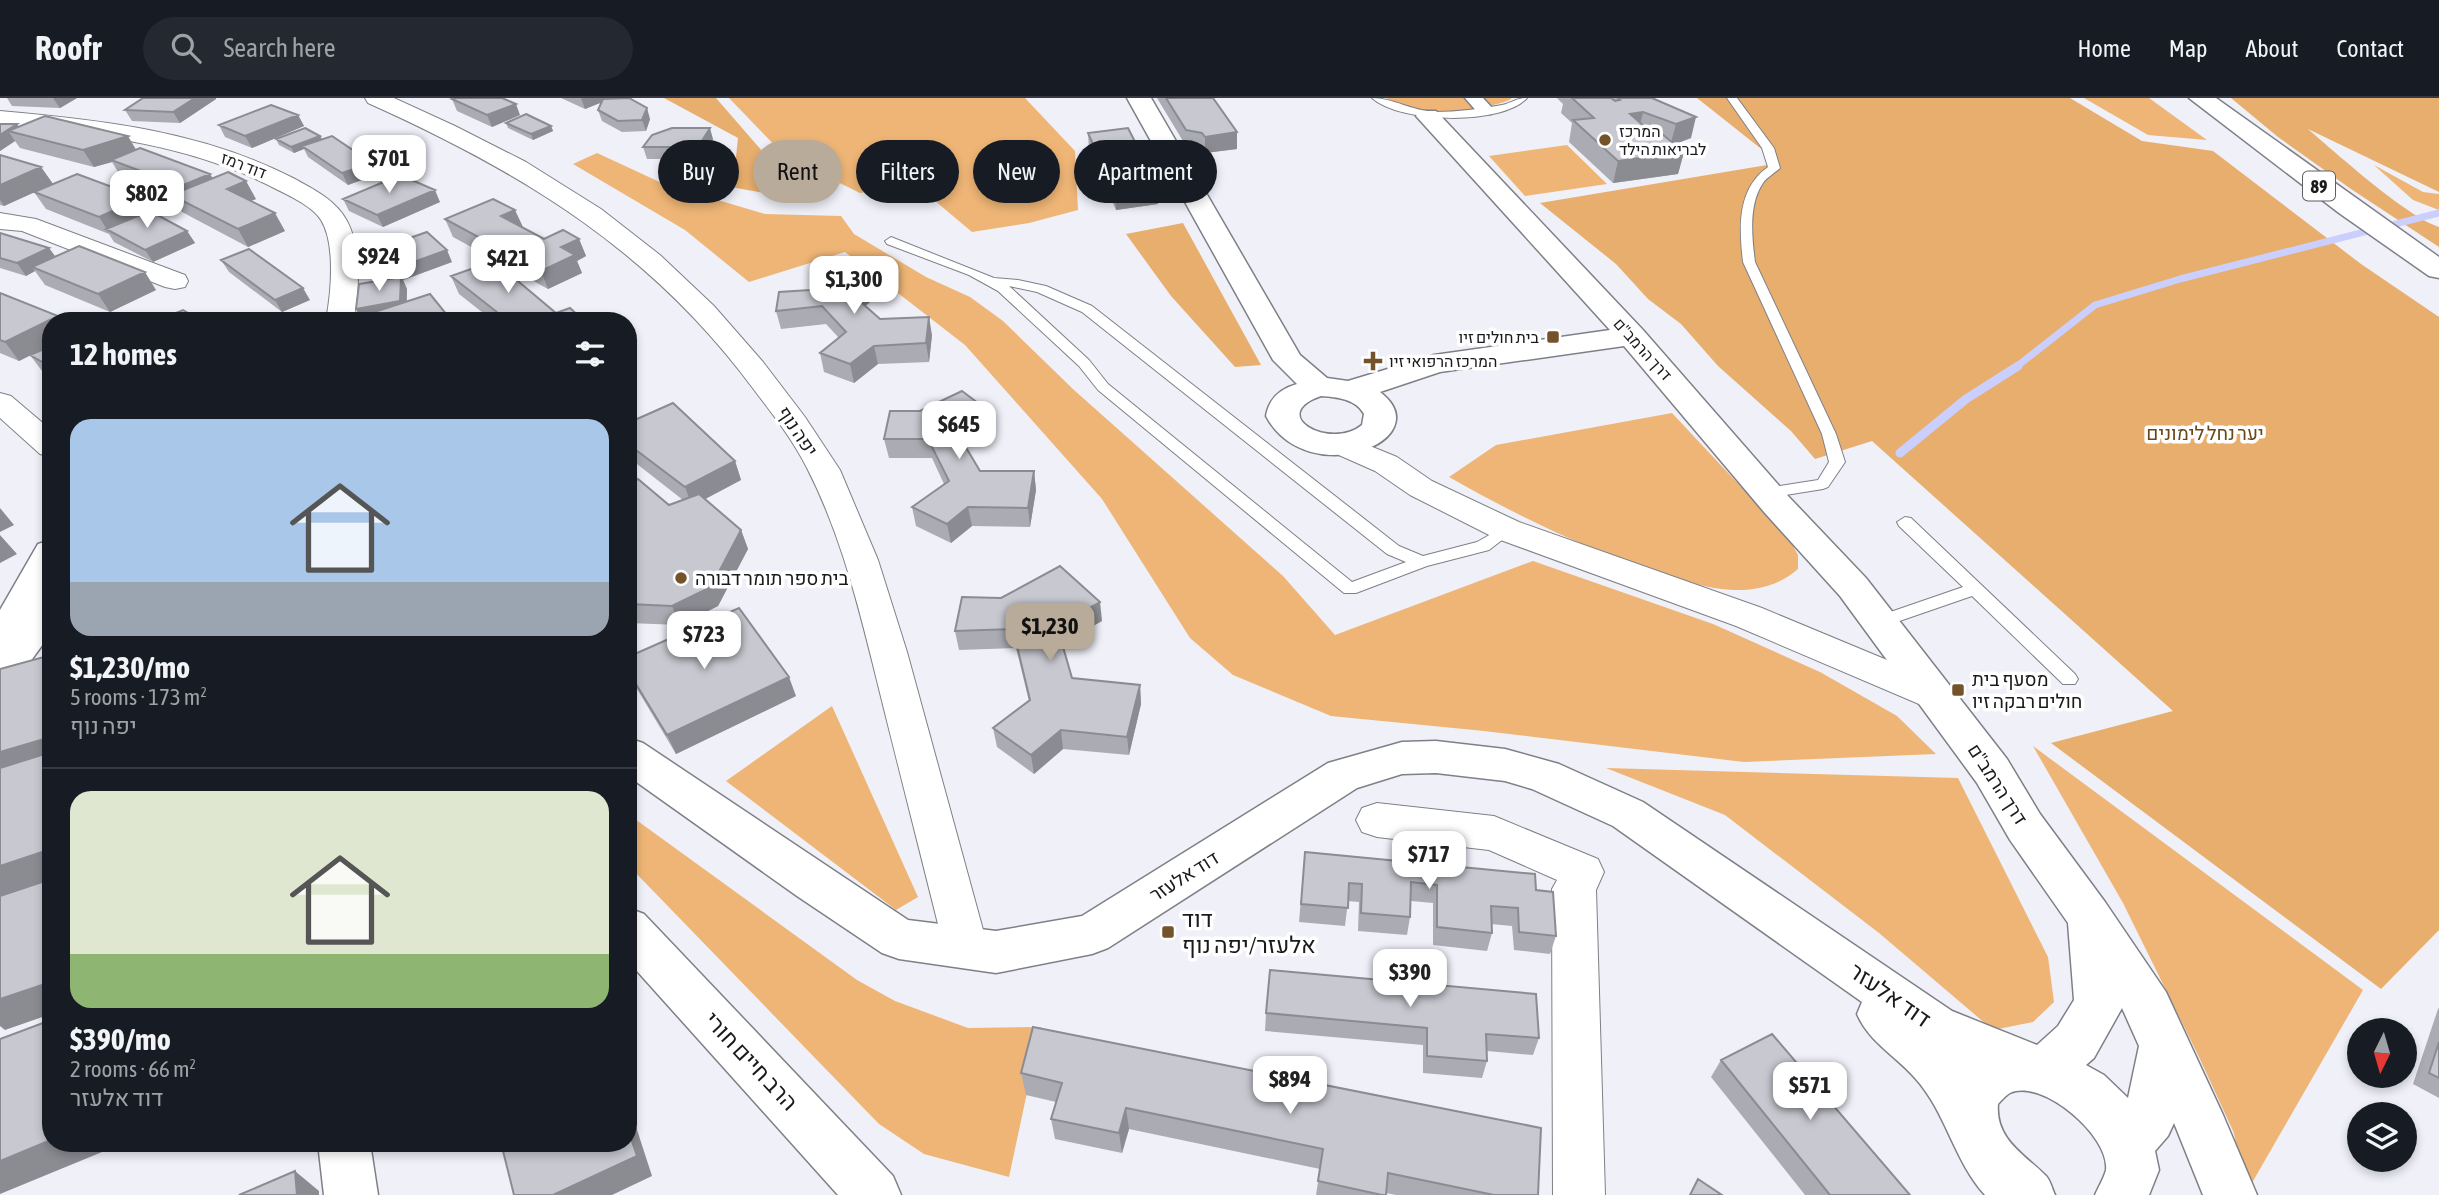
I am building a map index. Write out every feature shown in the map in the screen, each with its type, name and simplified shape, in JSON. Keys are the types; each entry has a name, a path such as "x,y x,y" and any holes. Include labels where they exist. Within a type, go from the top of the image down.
{"main road":[{"path":"1139,98 1305,393"},
{"name":"89","path":"2201,98 2348,207 2439,270"},
{"name":"דרך הרמב\"ם","path":"1429,116 1639,343 1774,499 1782,522 1836,583 1853,587 1939,697 1992,771 2025,827 2089,916 2149,1008 2230,1195"},
{"path":"1364,399 1380,424 1355,442 1325,446 1294,435 1285,426 1281,416 1283,406 1305,393 1364,399 1404,376 1434,364 1639,343"},
{"path":"0,637 23,607 42,570"},
{"path":"0,674 42,618"},
{"name":"דוד אלעזר","path":"637,760 898,939 996,952 1092,934 1343,775 1402,758 1436,757 1504,765 1544,776 1628,814 1749,895 1934,1027 2071,1081 2095,1099 2113,1119 2132,1176"},
{"name":"דוד אלעזר","path":"1749,895 1934,1062 1971,1118 1979,1143 1996,1168 2014,1186 2028,1195"},
{"name":"דרך הרמב\"ם","path":"2043,1071 2076,1042 2099,1003 2089,916"},
{"name":"הרב חיים חורי","path":"637,938 874,1195"},
{"path":"2132,1176 2150,1118 2164,1046"},
{"path":"1971,1118 1973,1096 1983,1079 1995,1072 2017,1068 2043,1071"},
{"path":"345,1152 351,1195"}],"street":[{"name":"יפה נוף","path":"376,98 496,157 561,193 604,225 656,266 699,307 746,356 783,408 822,467 851,531 883,630 966,948"},
{"name":"דוד רמז","path":"0,118 109,128 180,143 261,169 307,196 334,220 342,251 342,312"},
{"path":"0,221 27,224 175,281"},
{"path":"0,401 42,439"},
{"path":"1355,442 1421,488 1507,530 1749,617 1939,697"},
{"path":"1377,820 1494,833 1583,872 1574,889 1579,1195"}],"lane":[{"path":"1377,98 1401,110 1429,116 1479,104 1514,105 1522,98"},
{"path":"1732,98 1768,148 1774,168 1757,182 1749,207 1746,234 1749,262 1829,434 1837,462 1823,484 1774,499"},
{"path":"891,241 1003,288 1084,363 1103,387 1350,589 1422,562 1483,546 1507,530"},
{"path":"992,282 1014,282 1052,291 1087,309 1393,550 1422,562"},
{"path":"1905,522 2069,679"},
{"path":"1880,622 1975,589"}],"shaded area":[{"path":"729,98 1025,98 1074,150 1074,203 1078,203 1078,210 1029,223 972,232 938,203 959,203 959,140 856,140 856,191 842,184 842,140 770,140"},
{"path":"1386,98 1512,98 1485,107 1435,112 1406,107"},
{"path":"2084,98 2149,98 2207,140 2148,135"},
{"path":"1567,145 1607,184 1525,196 1489,156"},
{"path":"597,153 658,181 658,203 728,203 765,214 841,216 854,234 926,277 970,297 1003,321 1074,390 1283,576 1335,635 1533,561 1713,624 1820,672 1897,716 1936,754 1744,762 1331,716 1233,675 1190,638 1102,499 965,345 845,252 749,282 685,230 573,164"},
{"path":"2374,165 2423,192 2439,194 2439,210 2413,200"},
{"path":"1672,413 1788,537 1798,555 1798,569 1769,586 1743,590 1714,588 1685,581 1576,541 1449,477 1496,445"},
{"path":"832,706 918,897 896,910 726,781"},
{"path":"2033,746 2363,990 2245,1195 2234,1133 2199,1057 2123,903"},
{"path":"1606,768 1958,778 2048,957 2054,1002 2033,1022 1993,1030 1879,933 1725,815"},
{"path":"637,821 857,980 895,1001 968,1028 1041,1027 1009,1177 924,1154 879,1124 637,874"}],"green space":[{"path":"664,98 716,98 753,141 753,191 739,188 738,138"},
{"name":"יער נחל לימונים","path":"1697,98 2070,98 2142,141 2213,151 2361,264 2439,317 2439,930 2381,989 2051,743 2173,711 1872,441 1815,459 1791,431 1718,366 1681,324 1648,299 1616,264 1540,203 1779,163"},
{"path":"2231,98 2439,98 2439,192 2308,129 2391,198 2425,221 2439,227 2439,247 2278,137"},
{"path":"1183,223 1261,365 1235,367 1171,296 1126,234"}],"building":[{"path":"143,98 195,98 173,112 125,110"},
{"path":"502,98 516,104 487,115 452,99"},
{"path":"629,98 647,108 642,120 618,121 598,110 603,99"},
{"path":"1166,98 1213,98 1237,132 1205,137 1202,133 1186,130"},
{"path":"1572,98 1611,98 1615,101 1620,100 1618,98 1652,98 1696,117 1676,124 1643,112 1630,114 1654,135 1662,134 1684,152 1618,161 1573,120 1594,118"},
{"path":"271,105 298,115 245,136 219,125"},
{"path":"526,114 551,126 531,134 506,123"},
{"path":"45,116 128,136 83,150 8,131"},
{"path":"0,124 17,124 0,135"},
{"path":"305,128 320,136 291,147 276,139"},
{"path":"672,128 710,128 702,140 658,140 658,147 643,147 652,135"},
{"path":"1128,128 1134,140 1091,140 1088,133"},
{"path":"332,136 372,163 342,173 302,146"},
{"path":"140,148 210,174 181,186 111,160"},
{"path":"0,155 41,167 0,185"},
{"path":"228,172 246,181 227,189 275,213 238,229 171,195"},
{"path":"77,174 142,198 99,217 34,192"},
{"path":"400,175 435,190 377,215 343,199"},
{"path":"493,199 515,210 501,216 544,239 563,230 579,239 561,247 575,255 541,271 445,219"},
{"path":"150,211 187,231 145,250 106,229"},
{"path":"427,232 447,250 380,274 361,255"},
{"path":"0,233 49,248 17,263 0,258"},
{"path":"79,246 145,272 98,294 32,267"},
{"path":"249,249 303,288 275,300 221,260"},
{"path":"494,261 555,312 497,312 451,276"},
{"path":"839,266 877,275 853,295 880,319 929,317 926,343 874,346 850,364 820,353 846,332 822,306 776,311 779,292 810,290"},
{"path":"401,277 400,301 356,309 359,284"},
{"path":"0,293 48,312 42,312 42,324 5,342 0,340"},
{"path":"430,294 445,312 374,312"},
{"path":"570,308 574,312 559,312"},
{"path":"42,350 42,362 30,355"},
{"path":"962,391 990,412 955,429 980,471 1034,471 1028,508 968,507 947,524 912,507 949,481 928,439 884,439 890,411 920,411"},
{"path":"673,403 735,461 685,487 637,451 637,419"},
{"name":"בית ספר תומר דבורה","path":"637,480 669,505 699,494 741,530 711,587 672,606 637,604"},
{"path":"1060,566 1100,602 1057,626 1072,678 1140,685 1127,737 1061,730 1031,755 993,728 1030,700 1013,629 955,631 962,597 1001,598"},
{"path":"739,608 789,677 667,735 637,686 637,653"},
{"path":"42,657 42,740 0,752 0,669"},
{"path":"42,755 42,852 0,866 0,768"},
{"path":"1305,852 1535,874 1536,890 1553,892 1556,936 1519,932 1518,908 1491,906 1492,933 1437,927 1437,885 1411,882 1410,917 1361,913 1362,884 1349,883 1348,908 1301,904"},
{"path":"42,882 42,985 0,999 0,896"},
{"path":"1270,970 1536,994 1539,1038 1486,1034 1487,1061 1427,1056 1427,1028 1266,1013"},
{"path":"42,1023 42,1144 0,1161 0,1039"},
{"path":"1033,1027 1541,1128 1538,1195 1494,1195 1388,1173 1386,1195 1382,1195 1318,1181 1323,1149 1126,1108 1119,1133 1051,1119 1062,1083 1021,1073"},
{"path":"1772,1034 1910,1195 1830,1195 1721,1060"},
{"path":"2439,1042 2439,1078 2429,1073"},
{"path":"503,1152 636,1152 637,1156 553,1195 514,1195"},
{"path":"295,1171 297,1195 239,1195"},
{"path":"1698,1179 1722,1195 1690,1195"}],"waterway":[{"path":"2016,367 2095,305 2180,279 2439,213"},
{"path":"1900,453 1966,399 2018,366"}],"place":[{"name":"המרכז לבריאות הילד","path":"1605,140"},
{"name":"בית חולים זיו","path":"1553,337"},
{"name":"המרכז הרפואי זיו","path":"1373,361"},
{"name":"בית ספר תומר דבורה","path":"681,578"},
{"name":"מסעף בית חולים רבקה זיו","path":"1958,690"},
{"name":"דוד אלעזר/יפה נוף","path":"1168,932"}]}
